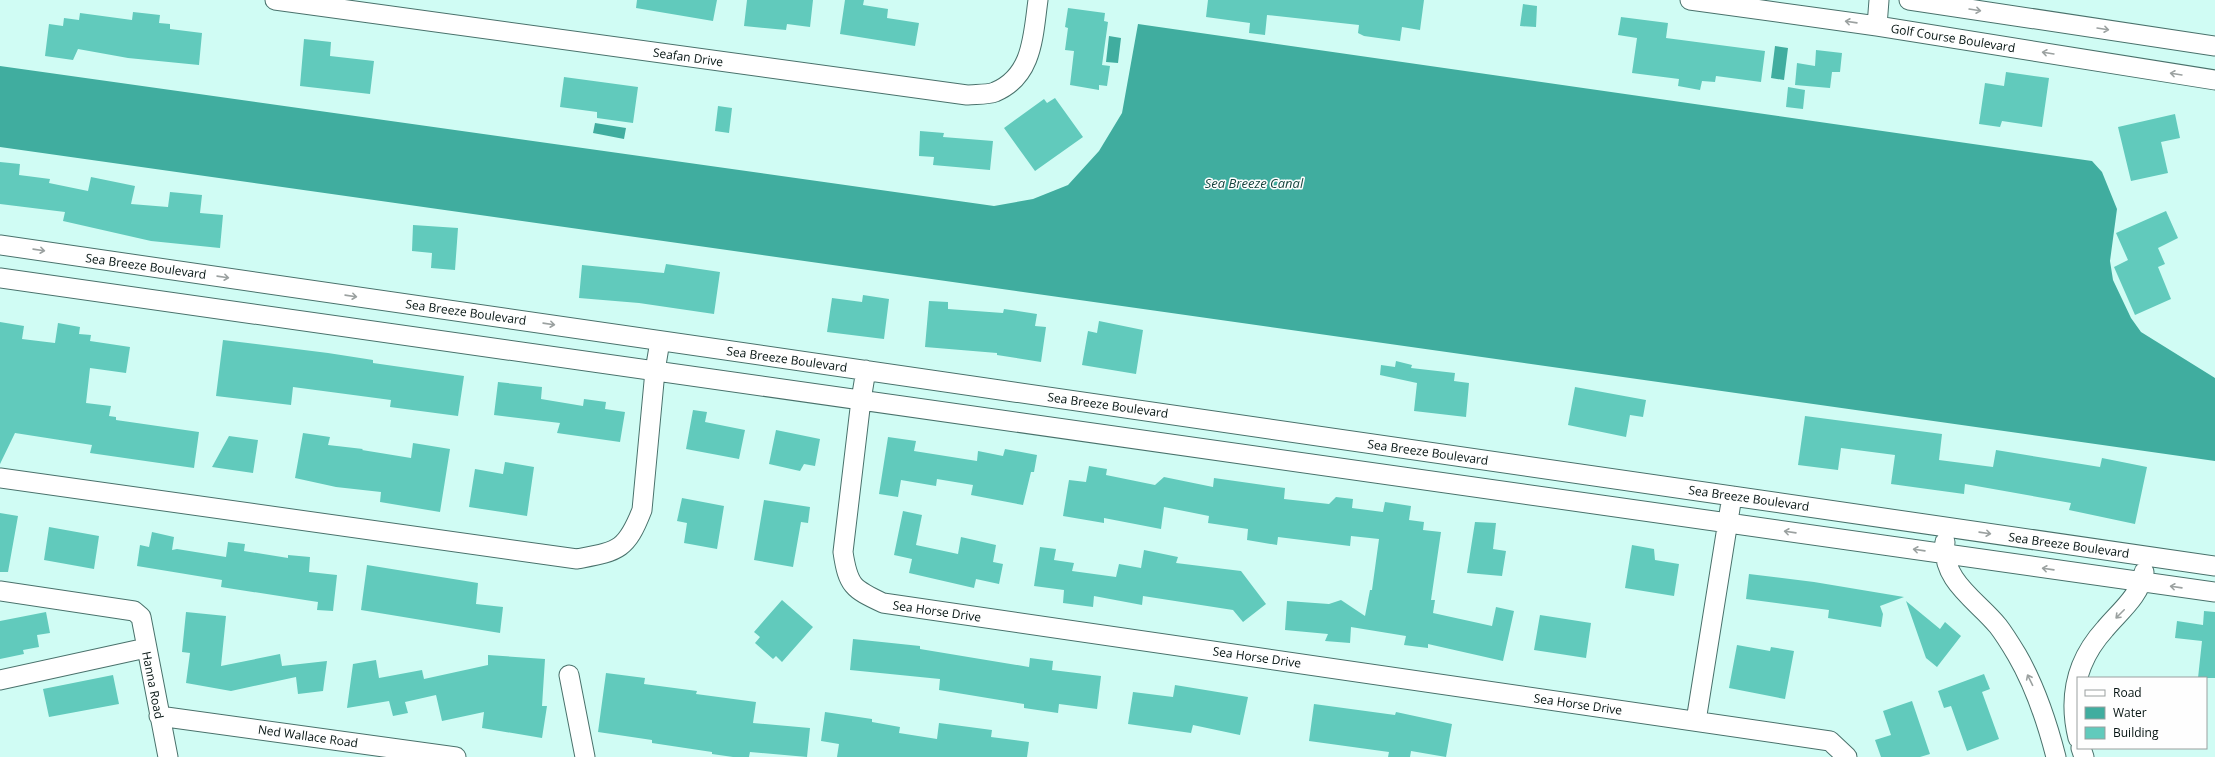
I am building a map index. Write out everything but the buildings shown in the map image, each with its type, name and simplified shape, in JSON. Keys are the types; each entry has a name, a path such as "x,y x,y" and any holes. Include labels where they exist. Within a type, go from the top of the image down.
{"street":[{"name":"Seafan Drive","path":"274,0 967,95 994,92 1017,78 1027,62 1038,0"},
{"name":"Golf Course Boulevard","path":"1690,0 1877,26 2215,80"},
{"path":"1877,26 1880,0"},
{"path":"1909,0 2215,46"},
{"name":"Sea Breeze Boulevard","path":"0,245 2215,566"},
{"path":"0,278 2215,592"},
{"path":"0,478 577,559 608,553 624,545 635,529 642,510 655,371 660,341"},
{"name":"Sea Horse Drive","path":"866,370 843,552 846,575 859,592 883,603 1696,721 1830,742 1847,757"},
{"path":"1696,721 1732,496"},
{"path":"1946,527 1944,554 1951,576 1963,591 1999,626 2017,655 2032,684 2056,757"},
{"path":"2077,677 2086,658 2104,630 2126,607 2143,582 2147,556"},
{"name":"Hanna Road","path":"0,591 137,613 142,620 146,648 168,757"},
{"path":"0,680 146,648"},
{"path":"568,675 585,757"},
{"path":"2077,678 2072,706 2077,733"},
{"path":"2041,708 2072,706"},
{"name":"Ned Wallace Road","path":"160,716 456,757"}],"water":[{"name":"Sea Breeze Canal","path":"1138,24 2092,161 2102,172 2117,209 2110,261 2113,280 2131,318 2141,332 2215,378 2215,461 0,147 0,66 994,206 1033,199 1068,185 1099,151 1122,113"},
{"path":"1109,36 1121,38 1118,63 1106,62"},
{"path":"1775,46 1788,48 1784,80 1771,78"},
{"path":"595,123 626,128 624,139 593,133"}]}
